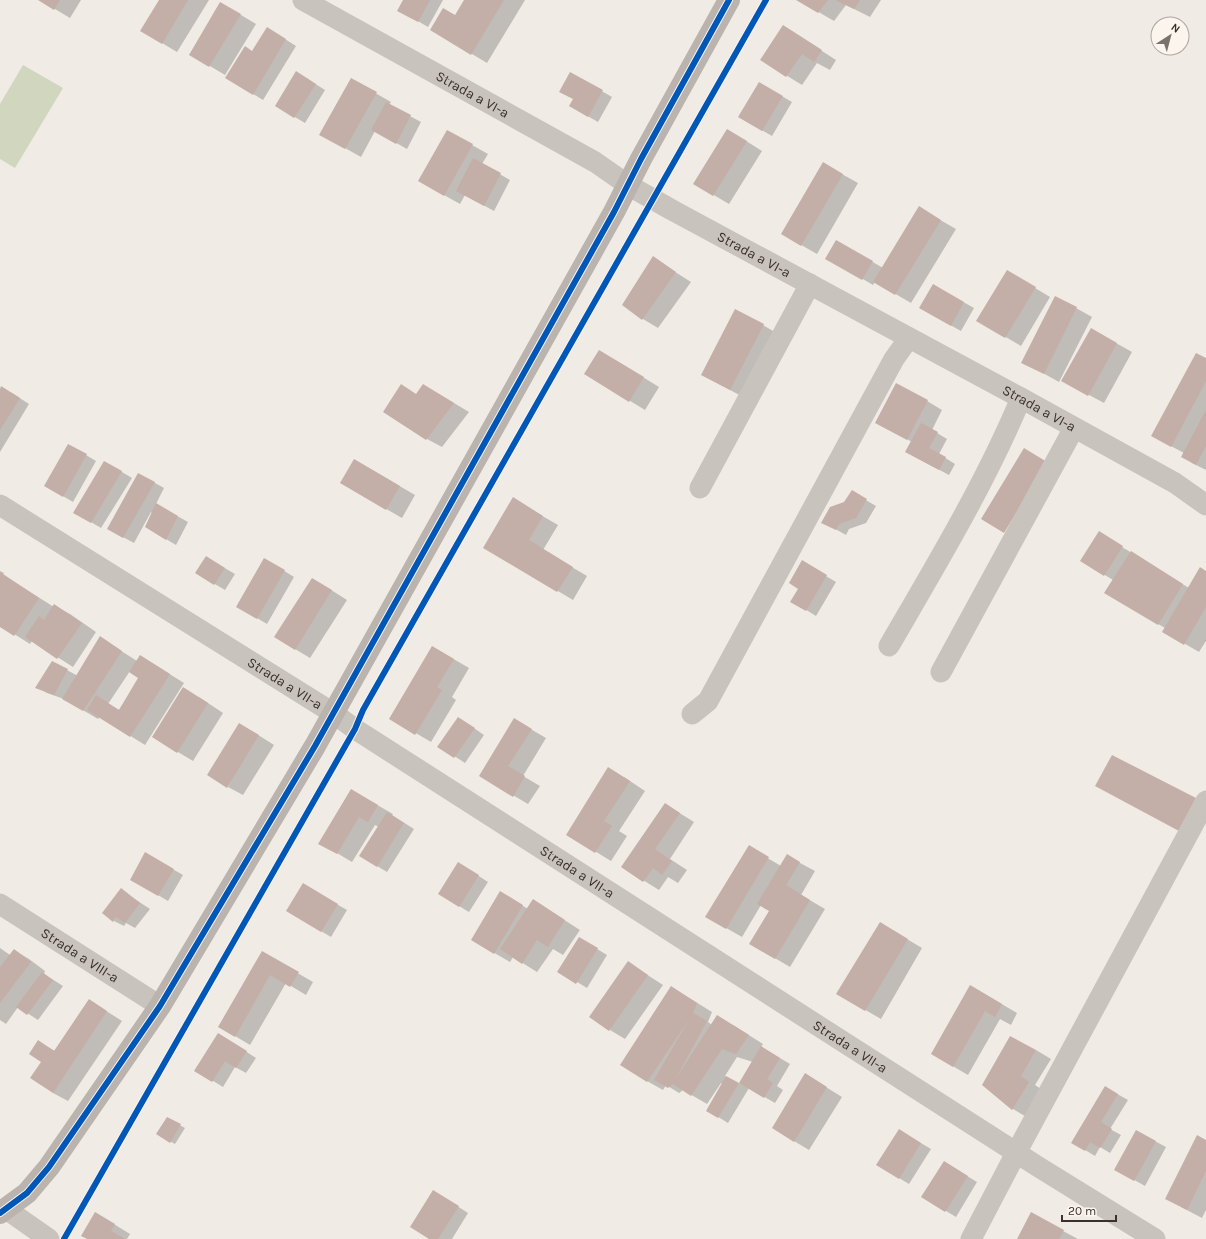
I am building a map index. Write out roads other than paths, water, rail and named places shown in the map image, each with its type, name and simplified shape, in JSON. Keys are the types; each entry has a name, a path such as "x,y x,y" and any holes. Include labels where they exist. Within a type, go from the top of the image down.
{"street":[{"name":"Strada a VI-a","path":"303,0 595,162 628,185 672,210 1021,398 1175,483 1206,505"},
{"path":"49,1239 3,1211 27,1192 48,1167 160,1006 333,713 628,185 729,0"},
{"path":"700,488 810,284"},
{"path":"692,714 708,701 894,359 909,338"},
{"path":"889,646 956,530 1021,398"},
{"path":"941,672 1074,428"},
{"name":"Strada a VII-a","path":"0,505 333,713 355,729 1016,1152 1155,1239"},
{"path":"971,1239 1016,1152 1206,801"},
{"name":"Strada a VIII-a","path":"0,904 160,1006"}]}
